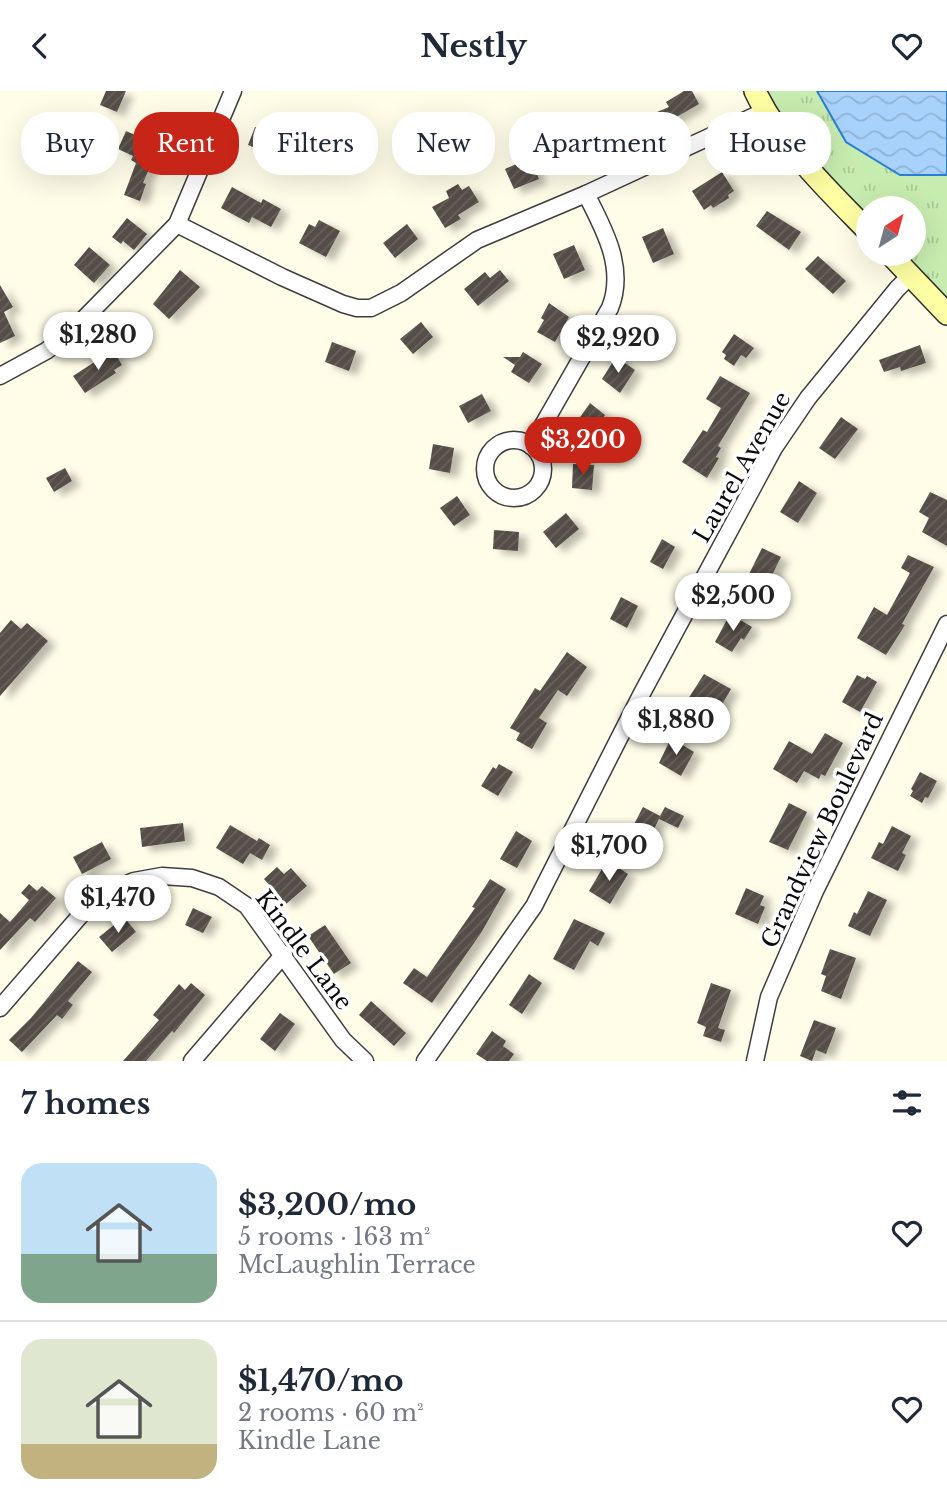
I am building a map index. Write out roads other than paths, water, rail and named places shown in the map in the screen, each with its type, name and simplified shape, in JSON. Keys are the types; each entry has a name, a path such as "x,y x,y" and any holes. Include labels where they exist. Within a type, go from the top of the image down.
{"main road":[{"path":"755,91 765,111 831,193 856,219"},
{"path":"902,266 947,314"}],"street":[{"path":"0,376 46,351 70,333 177,224 233,91"},
{"path":"177,224 282,277 343,304 371,308 401,293 477,240 586,194 765,111"},
{"path":"531,446 615,295 617,272 600,222 586,194"},
{"name":"Laurel Avenue","path":"425,1061 534,906 641,695 790,422 911,275"},
{"name":"Grandview Boulevard","path":"755,1061 769,997 815,891 947,624"},
{"name":"Kindle Lane","path":"0,1008 86,909 110,891 162,876 192,879 219,887 247,906 284,954 343,1040 365,1061"},
{"path":"192,1061 284,954"}],"water":[{"path":"817,91 947,91 947,175 900,175 846,142"}]}
